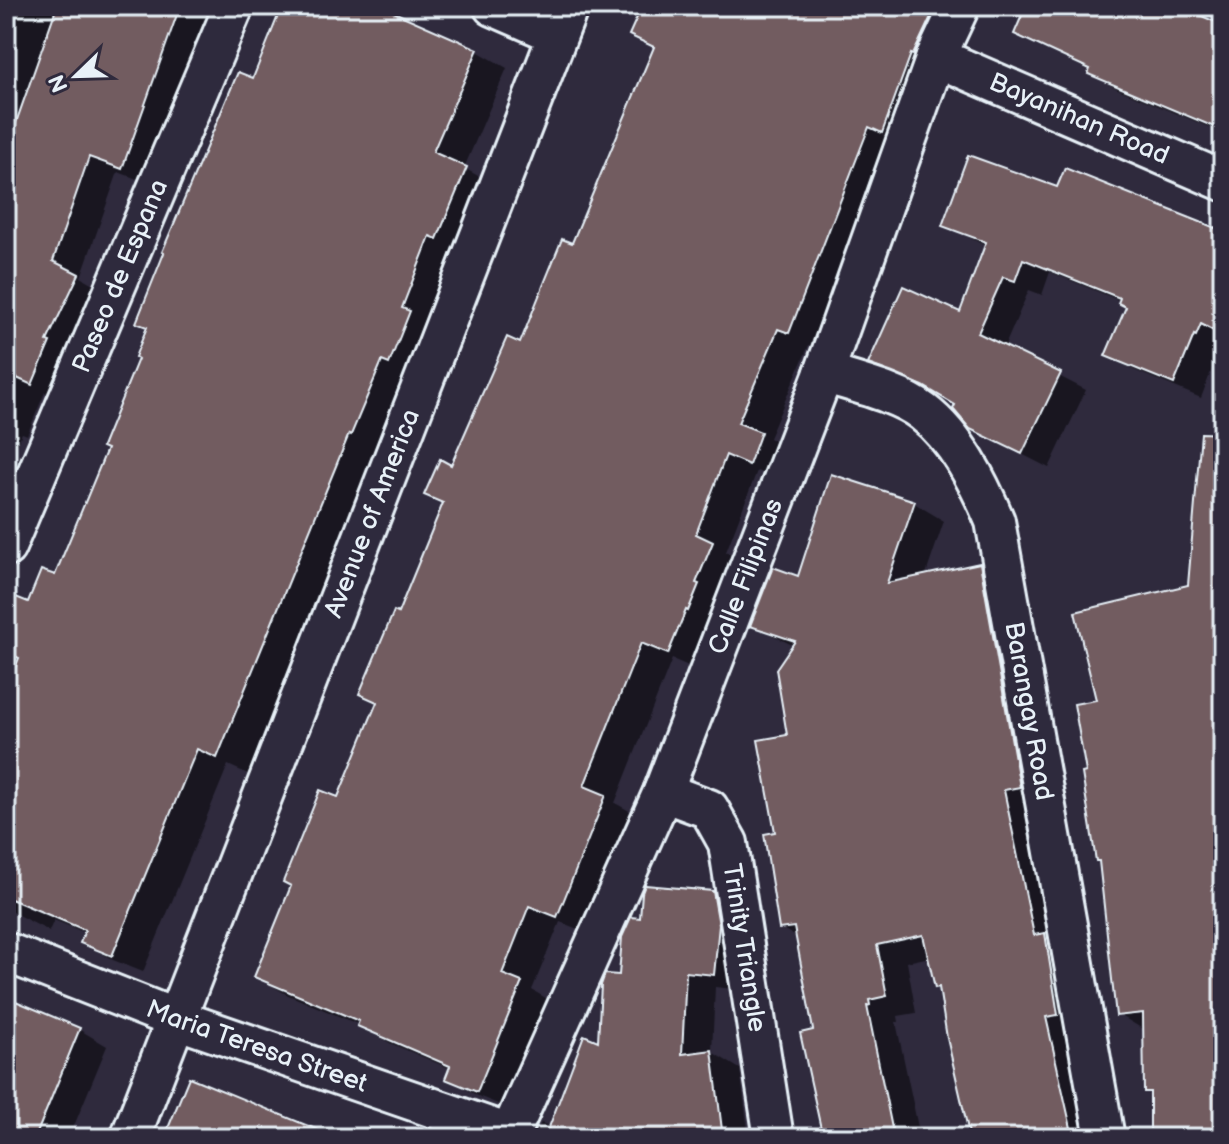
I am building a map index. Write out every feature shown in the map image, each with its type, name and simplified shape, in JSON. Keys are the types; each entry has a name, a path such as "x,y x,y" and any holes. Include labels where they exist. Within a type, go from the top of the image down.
{"street":[{"name":"Paseo de Espana","path":"6,547 234,6"},
{"path":"493,6 563,20"},
{"name":"Calle Filipinas","path":"509,1136 663,792 824,373 936,57 960,6"},
{"name":"Avenue of America","path":"130,1138 563,20"},
{"name":"Bayanihan Road","path":"936,57 1223,181"},
{"name":"Barangay Road","path":"824,373 888,394 923,411 953,443 981,488 995,521 1105,1138"},
{"name":"Trinity Triangle","path":"663,792 709,809 728,843 774,1138"},
{"name":"Maria Teresa Street","path":"6,952 176,1019 509,1136"}],"building":[{"path":"57,6 180,6 122,169 89,157 53,261 79,274 47,341 50,342 32,385 6,373 6,151"},
{"path":"282,6 380,6 478,49 433,152 467,167 437,239 430,236 402,308 410,311 389,364 382,361 349,434 217,758 197,749 112,956 80,943 85,930 6,897 6,690 19,658 6,652 6,593 28,602 41,570 55,575 107,449 102,447 138,359 135,357 147,327 136,323 162,252 238,72 253,78"},
{"path":"642,6 936,6 911,54 882,133 869,127 789,333 778,329 738,423 761,432 749,465 726,455 696,534 713,542 688,611 668,654 641,643 584,786 606,795 557,917 529,906 502,974 522,982 477,1092 445,1079 450,1066 357,1026 359,1021 254,977 291,886 283,882 320,790 338,797 377,702 359,694 394,611 398,613 443,503 424,495 440,459 451,465 507,337 520,343 562,239 572,243 654,47 629,35"},
{"path":"1026,6 1178,6 1223,25 1223,124 1216,121 1214,127 1088,74 1090,69 1014,34"},
{"path":"968,155 1057,187 1065,168 1223,231 1223,336 1201,324 1174,384 1105,356 1126,307 1118,303 1120,298 1023,259 1015,281 1003,277 978,333 1061,373 1022,454 970,429 953,409 955,405 923,386 868,364 903,286 960,312 986,242 942,226"},
{"path":"1201,433 1223,434 1222,1138 1150,1138 1150,1092 1144,1092 1143,1013 1116,1016 1099,861 1096,861 1082,773 1086,772 1074,704 1096,700 1075,612 1188,585"},
{"path":"831,474 915,501 887,583 980,563 1020,787 1004,790 1034,935 1045,933 1058,1015 1046,1017 1071,1128 1027,1138 970,1138 947,1038 939,987 935,988 923,935 877,945 887,996 869,1000 870,1005 867,1006 894,1138 823,1138 800,1033 813,1030 794,927 779,929 764,834 775,832 758,740 787,735 776,669 795,641 750,626 773,567 798,576"},
{"path":"645,885 713,891 719,925 714,975 686,972 682,1054 712,1050 723,1138 545,1138 584,1035 598,1041 601,985 605,974 619,975 622,937 631,917 640,918"},
{"path":"6,997 80,1028 35,1138 6,1138"},
{"path":"189,1077 335,1137 335,1138 164,1138"}]}
